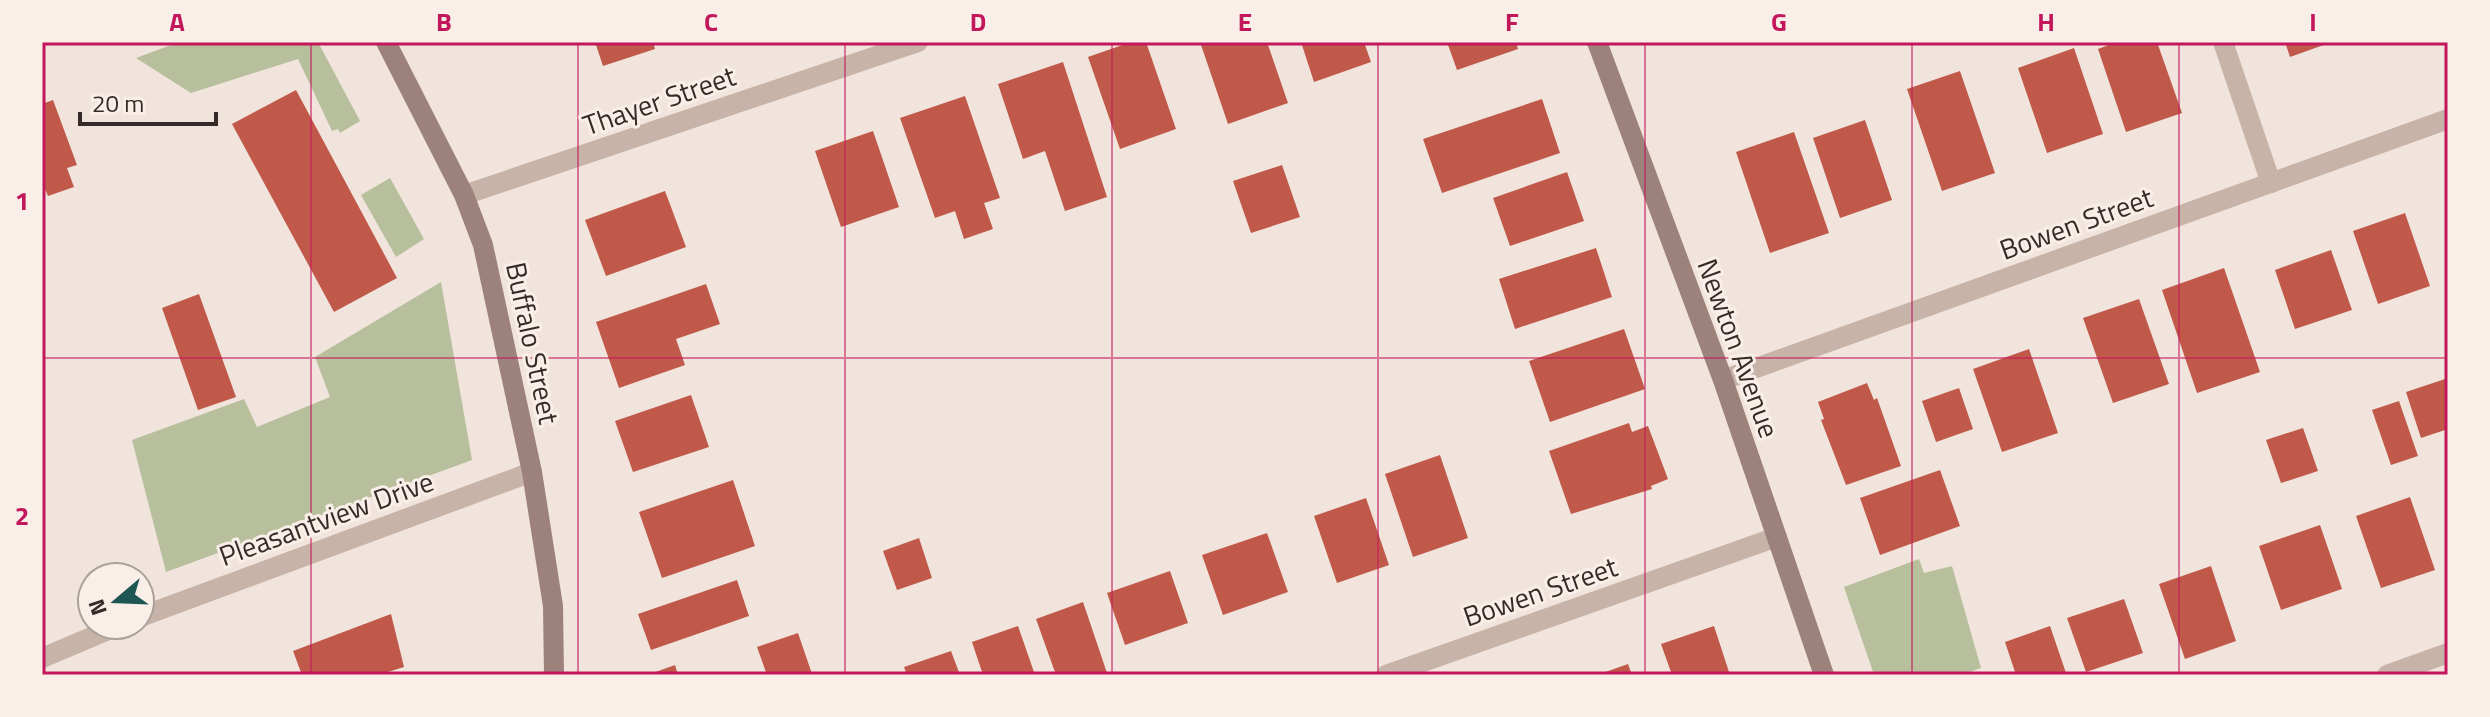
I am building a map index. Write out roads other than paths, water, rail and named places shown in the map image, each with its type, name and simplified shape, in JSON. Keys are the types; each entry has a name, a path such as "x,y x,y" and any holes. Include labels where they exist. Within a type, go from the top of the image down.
{"street":[{"name":"Buffalo Street","path":"386,42 464,195 487,261 532,472 553,606 554,675"},
{"name":"Thayer Street","path":"464,195 918,42"},
{"name":"Newton Avenue","path":"1597,42 1723,380 1824,675"},
{"path":"2223,42 2271,183"},
{"name":"Bowen Street","path":"1723,380 2448,119"},
{"name":"Pleasantview Drive","path":"156,611 532,472"},
{"name":"Bowen Street","path":"1386,675 1777,537"},
{"path":"42,658 82,641"},
{"path":"2387,675 2448,653"}]}
